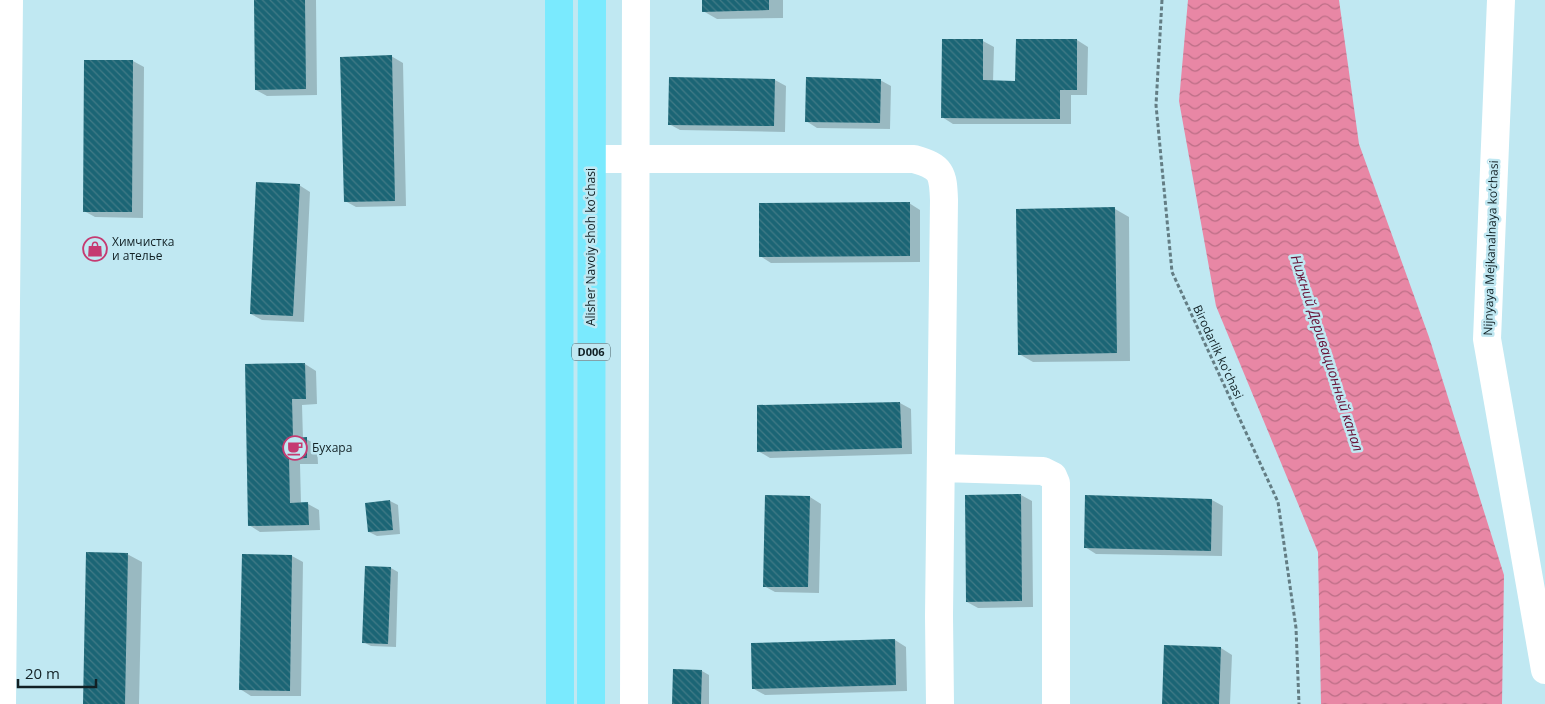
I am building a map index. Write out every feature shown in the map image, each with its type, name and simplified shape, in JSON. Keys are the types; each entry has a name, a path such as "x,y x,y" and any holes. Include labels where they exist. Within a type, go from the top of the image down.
{"main road":[{"name":"D006","path":"559,0 560,704"},
{"name":"Alisher Navoiy shoh koʻchasi","path":"591,704 592,0"}],"street":[{"path":"2,704 2,505 9,0"},
{"path":"634,704 636,0"},
{"name":"Nijnyaya Mejkanalnaya ko‘chasi","path":"1501,0 1487,339 1545,670"},
{"path":"592,159 914,159 932,164 943,178 939,616 940,704"},
{"path":"941,468 1043,471 1053,476 1056,483 1056,704"}],"path":[{"name":"Birodarlik ko'chasi","path":"1162,0 1156,105 1172,272 1278,502 1296,628 1298,704"}],"water":[{"name":"Нижний Деривационный канал","path":"1188,0 1339,0 1359,144 1429,337 1504,575 1502,704 1321,704 1318,552 1216,306 1179,101"}],"building":[{"path":"254,0 305,0 306,89 255,90"},
{"path":"702,0 769,0 769,10 702,12"},
{"path":"942,39 983,39 983,80 1015,81 1016,39 1077,39 1077,90 1060,90 1060,119 941,118"},
{"path":"392,55 395,201 344,202 340,57"},
{"path":"84,60 133,60 132,212 83,212"},
{"path":"669,77 775,79 774,126 668,125"},
{"path":"806,77 881,79 880,123 805,122"},
{"path":"256,182 300,184 293,316 250,314"},
{"path":"910,202 910,256 759,257 759,203"},
{"path":"1115,207 1117,353 1018,355 1016,209"},
{"path":"305,363 306,399 292,399 293,438 307,437 307,458 289,459 290,503 308,502 309,525 248,526 245,364"},
{"path":"900,402 902,448 757,452 757,405"},
{"path":"1021,494 1022,601 966,602 965,495"},
{"path":"765,495 810,496 808,587 763,587"},
{"path":"1085,495 1212,499 1211,551 1084,548"},
{"path":"390,500 393,530 368,532 365,503"},
{"path":"86,552 128,553 125,704 83,704"},
{"path":"242,554 292,555 290,691 239,690"},
{"path":"365,566 391,567 388,644 362,643"},
{"path":"895,639 896,685 752,689 751,643"},
{"path":"1164,645 1221,647 1219,704 1162,704"},
{"path":"673,669 702,670 701,704 672,704"}],"place":[{"name":"Химчистка и ателье","path":"95,249"},
{"name":"Бухара","path":"295,448"}]}
